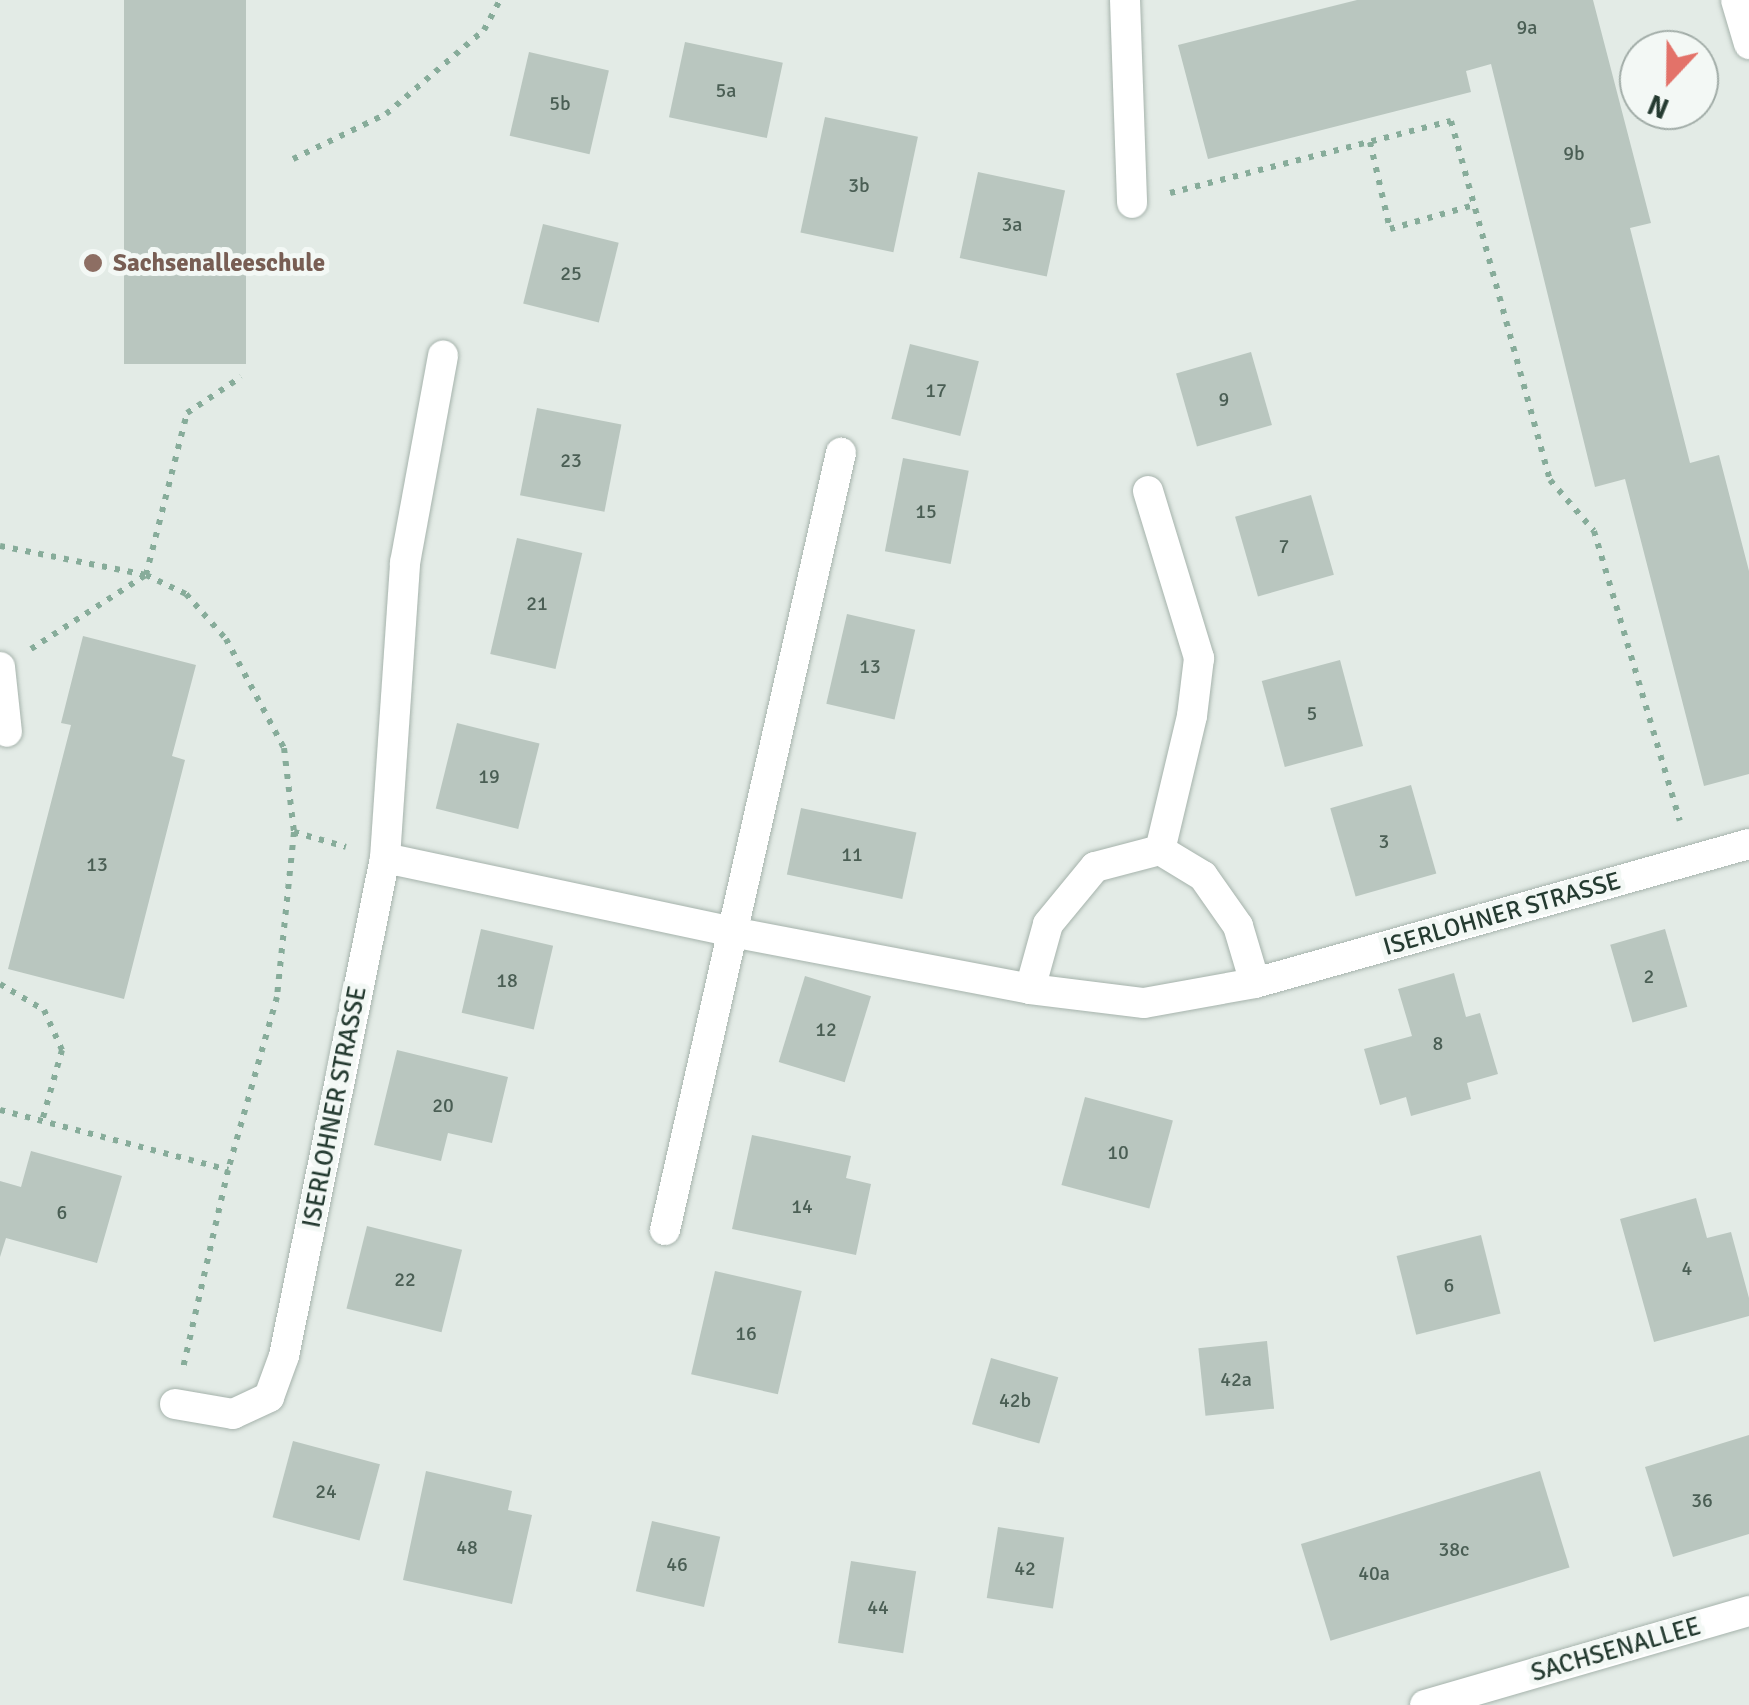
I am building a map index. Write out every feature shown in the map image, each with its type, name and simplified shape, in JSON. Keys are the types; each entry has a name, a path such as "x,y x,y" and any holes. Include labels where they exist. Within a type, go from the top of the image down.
{"street":[{"path":"1125,0 1132,203"},
{"path":"1736,0 1749,44"},
{"name":"ISERLOHNER STRASSE","path":"175,1404 234,1414 269,1397 284,1356 385,858 404,564 443,356"},
{"path":"665,1230 841,454"},
{"path":"1148,491 1199,658 1192,716 1160,850"},
{"path":"1,667 6,732"},
{"name":"ISERLOHNER STRASSE","path":"385,858 732,932 1030,989 1144,1003 1255,982 1749,844"},
{"path":"1030,989 1048,924 1094,867 1160,850 1203,876 1212,888 1238,926 1255,982"},
{"name":"SACHSENALLEE","path":"1424,1705 1749,1610"}],"path":[{"path":"293,159 386,114 484,30 500,0"},
{"path":"1132,203 1451,121 1550,480 1594,530 1692,861"},
{"path":"1370,142 1390,229 1474,204"},
{"path":"1,667 146,575 187,413 241,377"},
{"path":"0,546 146,575 186,594 226,639 284,748 294,832 276,997 228,1170 175,1404"},
{"path":"294,832 385,858"},
{"path":"0,984 44,1010 62,1050 42,1121"},
{"path":"0,1110 228,1170"}],"building":[{"path":"124,0 246,0 246,364 124,364"},
{"path":"1357,0 1593,0 1619,100 1619,130 1627,130 1651,223 1630,228 1690,463 1719,455 1749,571 1749,774 1704,786 1625,479 1595,487 1491,64 1466,71 1471,92 1208,159 1178,45"},
{"path":"685,42 783,63 767,138 669,117"},
{"path":"529,52 609,70 590,154 510,136"},
{"path":"825,117 918,137 893,252 800,232"},
{"path":"978,172 1065,191 1047,277 960,258"},
{"path":"543,224 619,243 599,322 523,304"},
{"path":"910,344 979,361 960,436 891,419"},
{"path":"1251,352 1272,425 1197,447 1176,373"},
{"path":"537,408 621,424 604,512 520,495"},
{"path":"903,458 969,471 951,564 885,551"},
{"path":"1311,495 1334,575 1258,597 1235,517"},
{"path":"517,538 582,553 556,669 490,654"},
{"path":"847,614 915,630 895,719 826,704"},
{"path":"83,636 196,665 172,756 185,760 124,999 8,969 71,725 61,723"},
{"path":"1340,660 1363,746 1285,767 1262,681"},
{"path":"457,723 539,744 518,829 436,808"},
{"path":"1411,785 1436,873 1356,897 1330,808"},
{"path":"801,808 916,833 902,899 787,875"},
{"path":"481,929 553,946 534,1029 462,1013"},
{"path":"1665,929 1687,1007 1633,1023 1610,945"},
{"path":"1454,973 1466,1017 1480,1013 1498,1074 1467,1083 1471,1099 1411,1116 1406,1097 1380,1105 1364,1049 1412,1036 1398,989"},
{"path":"805,976 871,996 845,1082 779,1062"},
{"path":"397,1050 508,1077 492,1143 448,1133 441,1161 374,1145"},
{"path":"1085,1097 1173,1121 1149,1208 1061,1185"},
{"path":"752,1135 851,1156 846,1178 871,1184 856,1255 732,1229"},
{"path":"31,1151 122,1176 97,1263 6,1238 0,1257 0,1181 21,1187"},
{"path":"1696,1198 1707,1238 1731,1232 1749,1298 1749,1316 1654,1342 1620,1219"},
{"path":"367,1226 462,1250 442,1332 346,1308"},
{"path":"1481,1235 1501,1314 1416,1335 1397,1256"},
{"path":"715,1271 802,1291 778,1394 691,1374"},
{"path":"1267,1341 1274,1409 1205,1416 1198,1348"},
{"path":"991,1358 1058,1377 1039,1444 972,1424"},
{"path":"1749,1435 1749,1534 1673,1557 1645,1467"},
{"path":"293,1441 380,1464 359,1541 273,1517"},
{"path":"426,1471 512,1491 508,1510 532,1515 512,1604 403,1580"},
{"path":"1540,1471 1570,1568 1330,1641 1301,1544"},
{"path":"652,1521 720,1537 704,1607 636,1591"},
{"path":"998,1527 1064,1537 1053,1609 987,1598"},
{"path":"851,1561 916,1571 903,1653 838,1643"}],"place":[{"name":"Sachsenalleeschule","path":"93,263"}]}
